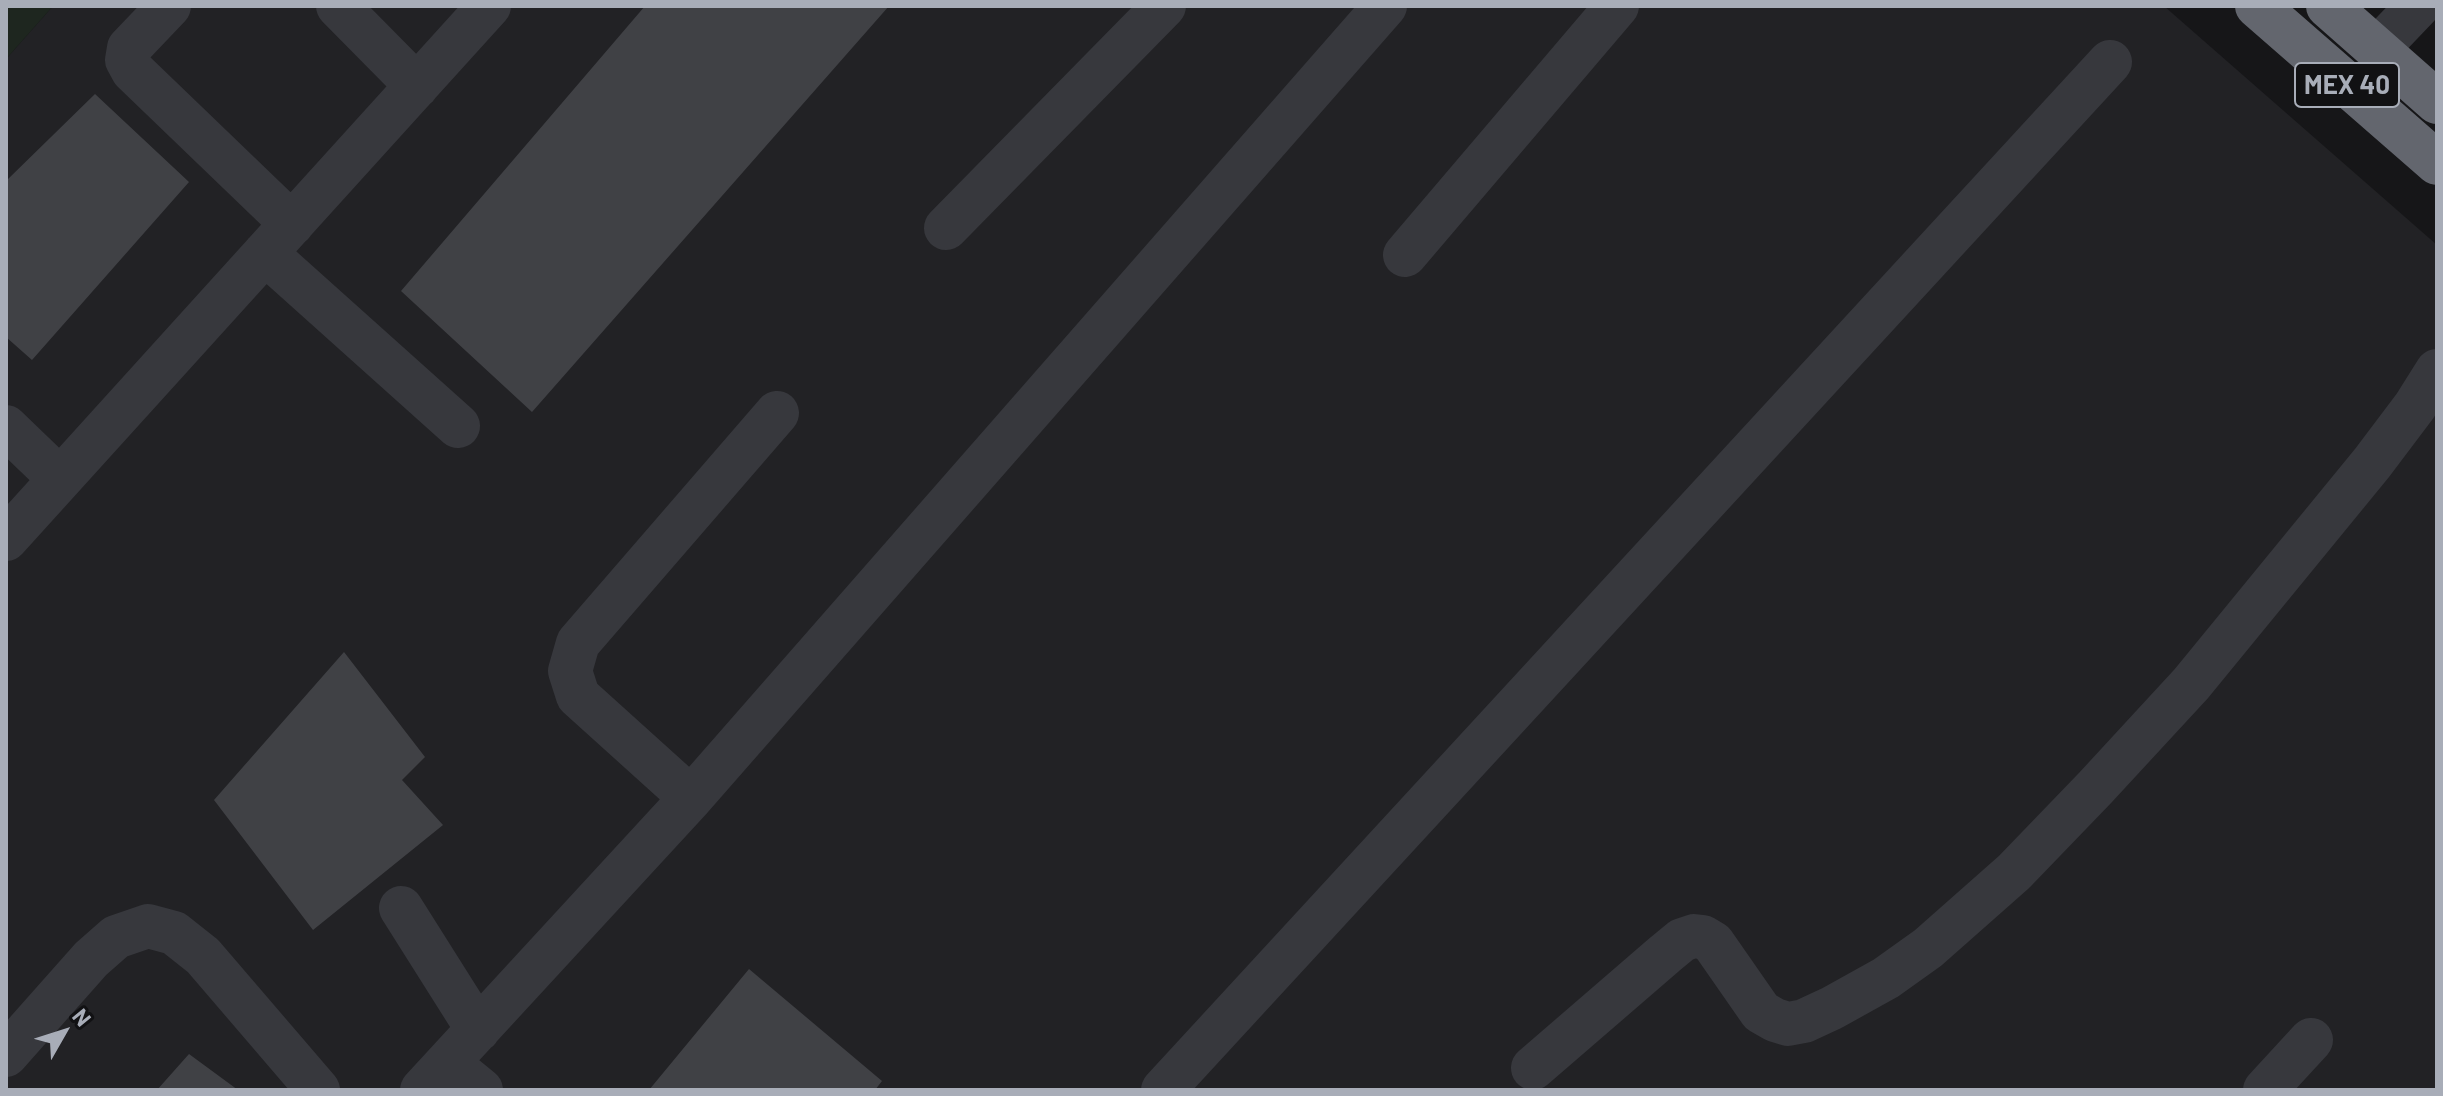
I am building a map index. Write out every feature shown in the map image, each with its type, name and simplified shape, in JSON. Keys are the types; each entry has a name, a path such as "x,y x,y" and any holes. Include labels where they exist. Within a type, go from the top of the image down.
{"highway":[{"name":"MEX 40","path":"2257,6 2437,163"},
{"name":"MEX 40","path":"2328,6 2437,102"}],"lane":[{"path":"169,6 129,48 127,60 133,71 279,239 458,426"},
{"path":"338,6 417,86"},
{"path":"6,539 489,6"},
{"path":"946,228 1164,6"},
{"path":"450,1081 478,1030 691,798 1385,6"},
{"path":"1405,255 1617,6"},
{"path":"2377,49 2418,6"},
{"path":"1163,1090 2110,62"},
{"path":"1533,1068 1682,940 1694,936 1713,943 1761,1012 1788,1024 1804,1021 1832,1008 1886,978 1928,948 2014,872 2191,684 2372,463 2437,371"},
{"path":"691,798 578,696 570,671 578,643 777,413"},
{"path":"6,427 60,479"},
{"path":"401,908 478,1030"},
{"path":"6,1055 91,959 116,937 148,926 174,933 203,956 318,1090"},
{"path":"2265,1090 2311,1040"}],"shaded area":[{"path":"6,6 53,6 6,59"},
{"path":"53,6 2164,6 2437,245 2437,1090 6,1090 6,59"}],"building":[{"path":"645,6 889,6 532,412 401,291"},
{"path":"95,94 189,182 32,360 6,337 6,181"},
{"path":"344,652 425,757 402,780 443,825 313,930 214,800"},
{"path":"749,969 882,1081 875,1090 649,1090"},
{"path":"189,1054 238,1090 157,1090"}]}
